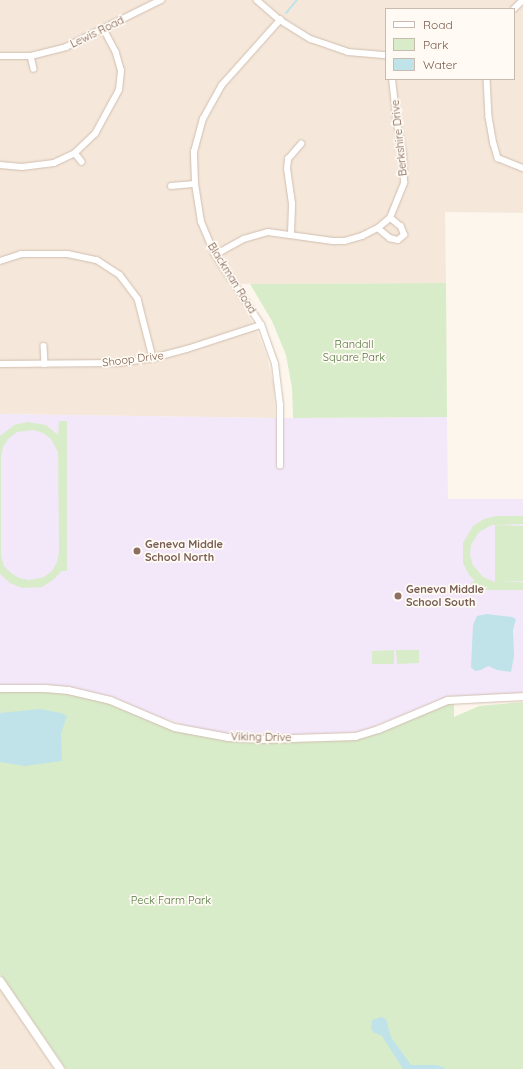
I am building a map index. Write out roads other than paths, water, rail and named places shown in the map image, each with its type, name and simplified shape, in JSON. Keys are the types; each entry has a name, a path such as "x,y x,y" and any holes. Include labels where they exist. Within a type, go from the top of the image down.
{"main road":[{"path":"0,981 60,1069"}],"street":[{"name":"Lewis Road","path":"0,56 31,56 66,48 161,0"},
{"path":"257,0 280,20 310,39 348,52 385,55"},
{"path":"515,8 523,0"},
{"name":"Blackman Road","path":"280,20 221,86 203,119 194,152 195,184 201,222 215,255 261,325 275,364 279,386 280,466"},
{"path":"0,165 22,166 54,163 75,153 95,134 119,90 121,71 116,54 103,29"},
{"path":"31,56 34,68"},
{"name":"Berkshire Drive","path":"215,255 244,239 268,232 340,241 362,236 378,228 390,218 404,183 403,154 397,124 392,80"},
{"path":"487,80 489,116 498,158 523,168"},
{"path":"291,234 292,204 287,164 288,159 301,144"},
{"path":"75,153 82,162"},
{"path":"171,186 195,184"},
{"path":"378,228 390,238 398,240 404,235 401,227 390,218"},
{"path":"0,261 21,254 68,254 97,260 120,275 138,299 152,358"},
{"name":"Shoop Drive","path":"0,364 118,363 152,358 187,349 261,325"},
{"path":"44,346 45,364"},
{"name":"Viking Drive","path":"0,688 45,688 68,690 110,700 174,727 228,737 262,739 355,736 447,700 523,696"}],"water":[{"path":"487,614 512,617 516,619 513,630 514,656 511,672 497,670 488,666 481,670 475,671 471,667 473,625 477,616"},
{"path":"40,709 61,713 67,716 61,733 62,761 25,766 0,762 0,713"},
{"path":"381,1017 386,1019 391,1037 411,1065 437,1065 447,1069 403,1069 382,1036 373,1032 371,1028 372,1020"}],"waterway":[{"path":"286,13 297,0"}],"place":[{"name":"Geneva Middle School North","path":"137,551"},
{"name":"Geneva Middle School South","path":"398,596"}],"park label":[{"name":"Randall Square Park","path":"354,351"},
{"name":"Peck Farm Park","path":"171,900"}]}
